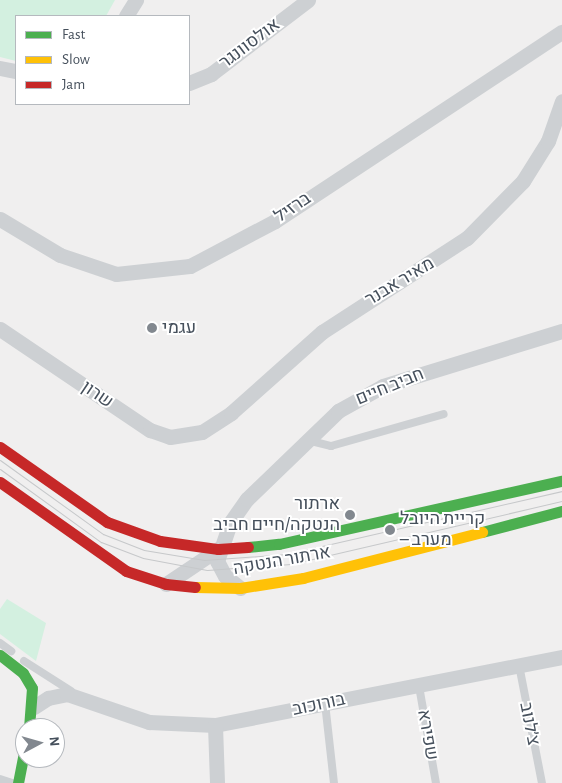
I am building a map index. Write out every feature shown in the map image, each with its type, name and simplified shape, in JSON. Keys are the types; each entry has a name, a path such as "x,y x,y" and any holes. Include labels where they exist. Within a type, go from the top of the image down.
{"main road":[{"name":"ארתור הנטקה","path":"0,447 63,495 107,522 160,541 218,549 279,544 562,481"},
{"name":"ארתור הנטקה","path":"0,482 108,560 166,584 240,588 321,574 562,511"},
{"path":"0,656 28,680 34,707 31,718"},
{"path":"18,783 21,768"}],"street":[{"path":"127,15 136,0"},
{"name":"אולסוונגר","path":"190,83 211,74 308,0"},
{"name":"ברזיל","path":"0,219 60,255 116,274 190,266 275,221 562,32"},
{"path":"0,68 15,71"},
{"name":"מאיר אבנר","path":"202,432 231,413 322,332 467,238 523,181 548,141 562,101"},
{"name":"שרון","path":"0,329 150,430 170,437 202,432"},
{"name":"חביב חיים","path":"218,549 238,510 338,411 383,386 562,331"},
{"path":"166,584 218,549 221,571 240,588"},
{"name":"בורוכוב","path":"80,696 149,722 215,725 562,657"},
{"path":"34,707 58,695 80,696"},
{"path":"215,725 217,783"}],"lane":[{"path":"307,440 331,446 444,414"},
{"path":"0,643 80,696"},
{"name":"צ׳לנוב","path":"519,665 542,783"},
{"name":"שפירא","path":"419,686 436,783"},
{"path":"325,703 334,783"},
{"path":"0,779 12,783"}],"green space":[{"path":"0,0 115,0 107,15 15,15 15,61 0,57"},
{"path":"7,599 46,623 36,661 0,634 0,609"}],"tram line":[{"path":"0,460 103,534 144,550 204,560 287,554 562,491"},
{"path":"0,469 101,542 143,558 207,570 291,564 562,501"}],"traffic: fast":[{"path":"248,547 279,544 562,481"},
{"path":"482,532 562,511"},
{"path":"0,655 23,673 32,688 30,718"},
{"path":"18,783 21,768"}],"traffic: slow":[{"path":"195,587 240,588 303,578 482,532"}],"traffic: jam":[{"path":"0,447 107,522 160,541 218,549 248,547"},
{"path":"0,482 126,571 166,584 195,587"}],"place":[{"name":"עגמי","path":"152,328"},
{"name":"ארתור הנטקה/חיים חביב","path":"350,515"},
{"name":"קריית היובל – מערב","path":"390,530"}]}
